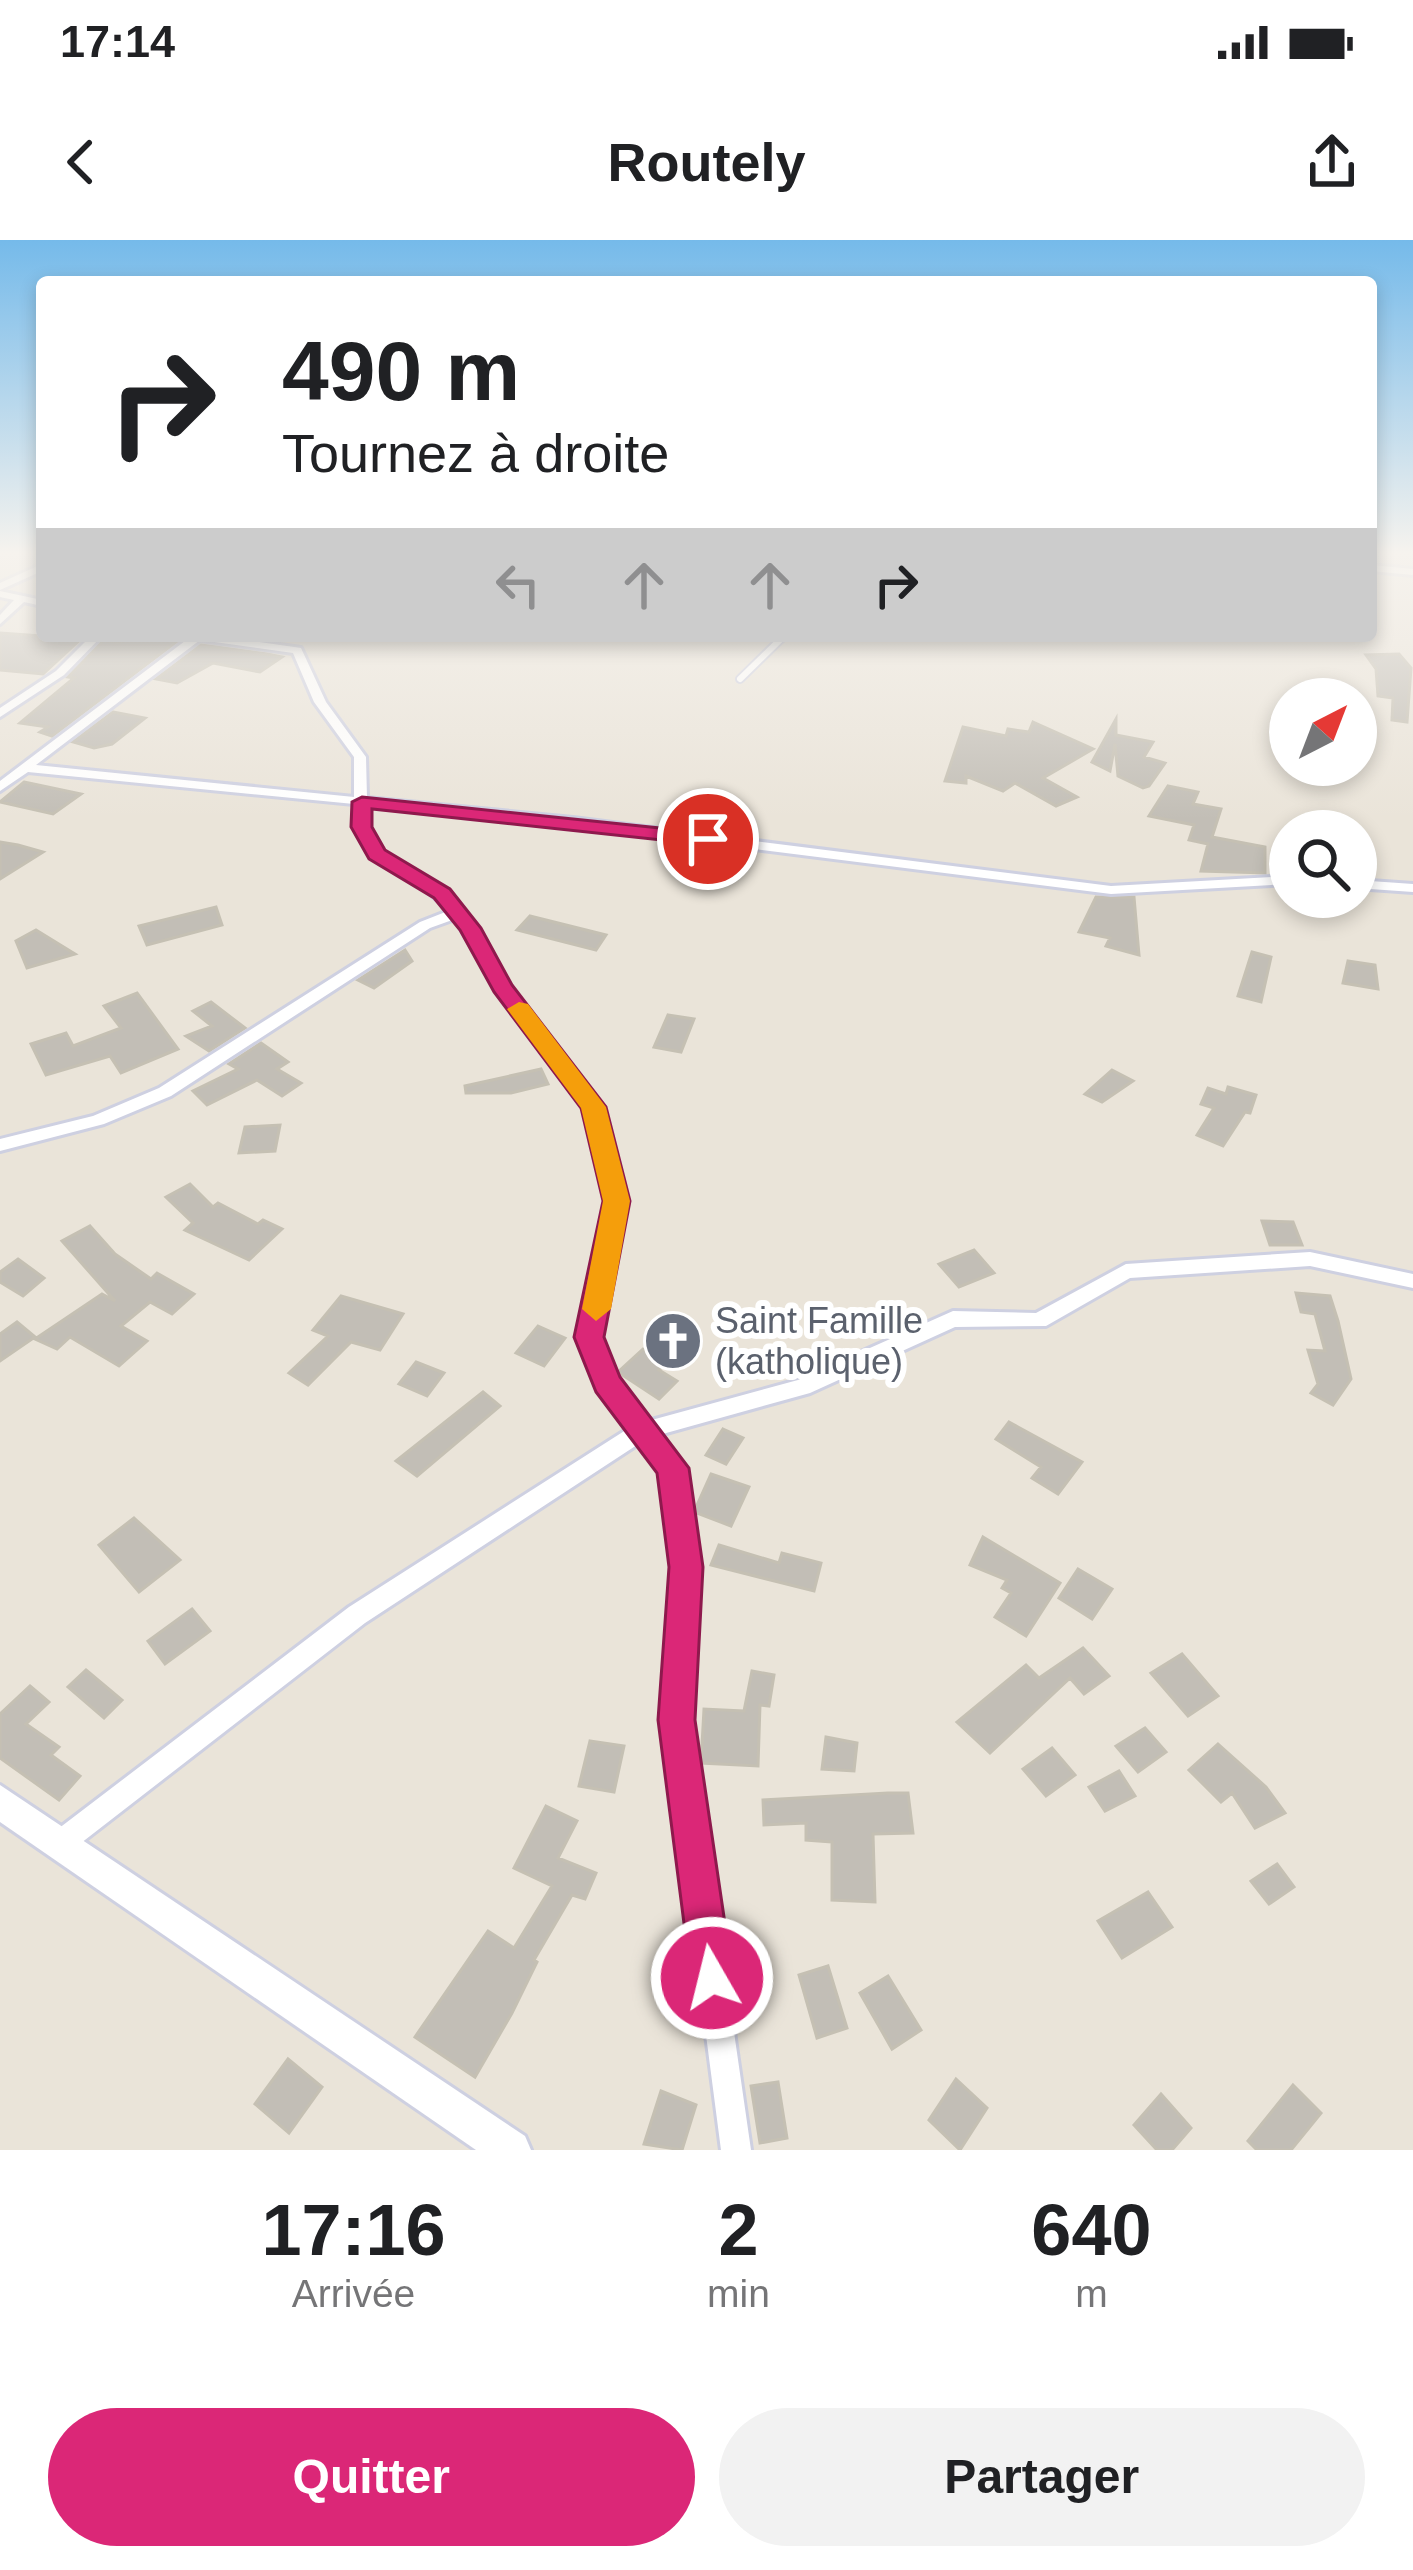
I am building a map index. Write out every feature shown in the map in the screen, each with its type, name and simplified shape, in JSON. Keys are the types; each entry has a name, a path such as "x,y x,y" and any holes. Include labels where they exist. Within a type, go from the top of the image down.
{"street":[{"path":"0,713 60,673 91,642"},
{"path":"0,787 188,642"},
{"path":"239,642 297,650 320,702 360,758 362,827 377,854 421,877 456,914 502,987 593,1107 616,1201 589,1337 607,1383 672,1468 686,1567 676,1720 736,2150"},
{"path":"25,768 573,822 1111,890 1269,881"},
{"path":"1377,885 1413,888"},
{"path":"0,1145 98,1120 165,1093 425,925 456,914"},
{"path":"63,1841 357,1615 640,1432 803,1388 953,1319 1040,1321 1126,1271 1310,1259 1413,1281"},
{"path":"0,1802 511,2150"}],"lane":[{"path":"740,679 778,642"}],"building":[{"path":"0,640 78,642 43,674 0,670"},
{"path":"102,642 176,642 52,736 40,732 48,727 20,723 74,678 68,677"},
{"path":"201,645 282,657 260,672 213,663 177,683 156,679"},
{"path":"1399,654 1411,668 1407,722 1392,720 1393,698 1378,696 1376,669 1366,655"},
{"path":"113,712 145,718 112,744 94,748 73,742"},
{"path":"1116,719 1116,735 1153,742 1144,757 1165,763 1149,786 1143,788 1118,776 1115,744 1110,771 1092,762"},
{"path":"1033,722 1093,749 1043,778 1077,797 1056,806 1015,783 1003,791 966,776 966,783 945,781 963,727 1006,736 1008,729 1029,732"},
{"path":"24,782 81,794 53,814 0,802"},
{"path":"1168,786 1198,792 1193,804 1221,809 1212,837 1265,847 1265,873 1201,871 1208,844 1189,840 1194,825 1149,816"},
{"path":"0,842 18,845 43,852 0,879"},
{"path":"1096,897 1134,897 1139,955 1106,946 1110,938 1079,932"},
{"path":"216,907 222,925 147,945 139,926"},
{"path":"530,916 606,935 596,950 517,930"},
{"path":"36,930 75,954 27,968 16,941"},
{"path":"405,950 412,961 374,988 358,980"},
{"path":"1252,952 1271,957 1261,1002 1238,996"},
{"path":"1348,961 1375,965 1378,989 1343,983"},
{"path":"137,993 178,1049 121,1073 110,1056 46,1075 31,1044 66,1033 73,1046 121,1028 104,1006"},
{"path":"211,1002 245,1028 209,1051 186,1036 212,1026 193,1011"},
{"path":"668,1015 694,1019 681,1052 654,1047"},
{"path":"261,1043 288,1062 277,1069 301,1083 282,1096 257,1080 207,1105 193,1091 238,1069 229,1064"},
{"path":"541,1069 548,1084 511,1093 466,1093 465,1086"},
{"path":"1112,1070 1133,1081 1102,1102 1085,1094"},
{"path":"1228,1087 1256,1095 1250,1113 1245,1112 1223,1146 1197,1135 1214,1108 1201,1104 1208,1088 1226,1094"},
{"path":"280,1125 275,1151 239,1153 245,1127"},
{"path":"190,1184 213,1207 218,1203 258,1224 263,1220 282,1229 249,1260 185,1230 193,1223 166,1197"},
{"path":"1262,1221 1293,1222 1302,1245 1270,1245"},
{"path":"90,1226 115,1254 151,1279 157,1273 194,1294 172,1314 150,1302 121,1326 147,1341 119,1366 70,1337 57,1349 35,1339 102,1294 115,1301 62,1241"},
{"path":"974,1250 994,1273 959,1287 939,1264"},
{"path":"18,1259 44,1278 23,1296 0,1282 0,1272"},
{"path":"1296,1293 1330,1296 1351,1379 1333,1405 1311,1393 1318,1384 1308,1350 1325,1351 1315,1314 1301,1312"},
{"path":"341,1296 403,1314 380,1350 351,1342 308,1385 289,1373 328,1336 313,1330"},
{"path":"17,1322 35,1337 0,1361 0,1334"},
{"path":"538,1326 565,1338 544,1366 516,1353"},
{"path":"643,1349 666,1363 659,1370 677,1381 659,1399 618,1372"},
{"path":"416,1362 444,1373 427,1396 399,1384"},
{"path":"483,1392 500,1406 417,1476 396,1461"},
{"path":"1009,1422 1082,1462 1058,1494 1032,1478 1041,1467 996,1439"},
{"path":"723,1429 743,1438 726,1464 706,1455"},
{"path":"711,1474 749,1487 731,1526 694,1512"},
{"path":"134,1518 180,1560 139,1592 99,1545"},
{"path":"983,1537 1060,1583 1026,1636 995,1617 1011,1593 1002,1588 1007,1580 970,1565"},
{"path":"719,1545 779,1563 782,1553 821,1563 814,1591 711,1565"},
{"path":"1078,1569 1112,1589 1092,1619 1059,1598"},
{"path":"192,1609 210,1631 165,1664 148,1641"},
{"path":"1083,1648 1109,1676 1084,1694 1070,1678 990,1753 957,1722 1026,1665 1039,1678"},
{"path":"1182,1654 1218,1696 1188,1716 1151,1673"},
{"path":"86,1670 122,1700 104,1718 68,1687"},
{"path":"752,1671 774,1675 769,1706 760,1705 758,1766 701,1763 704,1709 744,1711"},
{"path":"30,1686 49,1702 26,1724 59,1747 51,1755 80,1776 59,1800 0,1758 0,1714"},
{"path":"1145,1728 1166,1752 1138,1772 1116,1746"},
{"path":"826,1737 857,1743 854,1771 822,1769"},
{"path":"590,1741 624,1746 614,1792 579,1786"},
{"path":"1218,1744 1266,1787 1285,1813 1255,1828 1232,1793 1221,1802 1189,1770"},
{"path":"1052,1748 1075,1775 1046,1796 1023,1769"},
{"path":"1119,1771 1135,1796 1105,1811 1089,1787"},
{"path":"908,1793 913,1833 873,1834 875,1902 832,1900 832,1842 806,1840 806,1823 764,1825 763,1800"},
{"path":"546,1806 577,1821 558,1858 596,1873 585,1899 572,1895 475,2077 415,2037 488,1931 514,1948 552,1886 514,1868"},
{"path":"1277,1864 1294,1887 1269,1904 1251,1881"},
{"path":"1148,1892 1172,1927 1122,1958 1098,1921"},
{"path":"828,1966 847,2028 817,2038 799,1975"},
{"path":"888,1976 921,2030 892,2049 860,1993"},
{"path":"288,2059 322,2087 289,2133 255,2104"},
{"path":"956,2079 987,2108 960,2150 929,2120"},
{"path":"778,2082 787,2138 760,2143 751,2086"},
{"path":"1293,2085 1321,2113 1291,2150 1257,2150 1248,2141"},
{"path":"661,2091 696,2105 682,2150 644,2144"},
{"path":"1161,2094 1191,2128 1172,2150 1157,2150 1134,2125"}],"slow traffic":[{"path":"519,1009 593,1107 598,1124 616,1201 596,1309"}],"place":[{"name":"Saint Famille (katholique)","path":"673,1341"}],"route":[{"path":"708,839 362,802 362,827 377,854 442,894 470,928 502,987 593,1107 616,1201 608,1263 589,1337 607,1383 672,1468 686,1567 676,1720 712,1978"}]}
